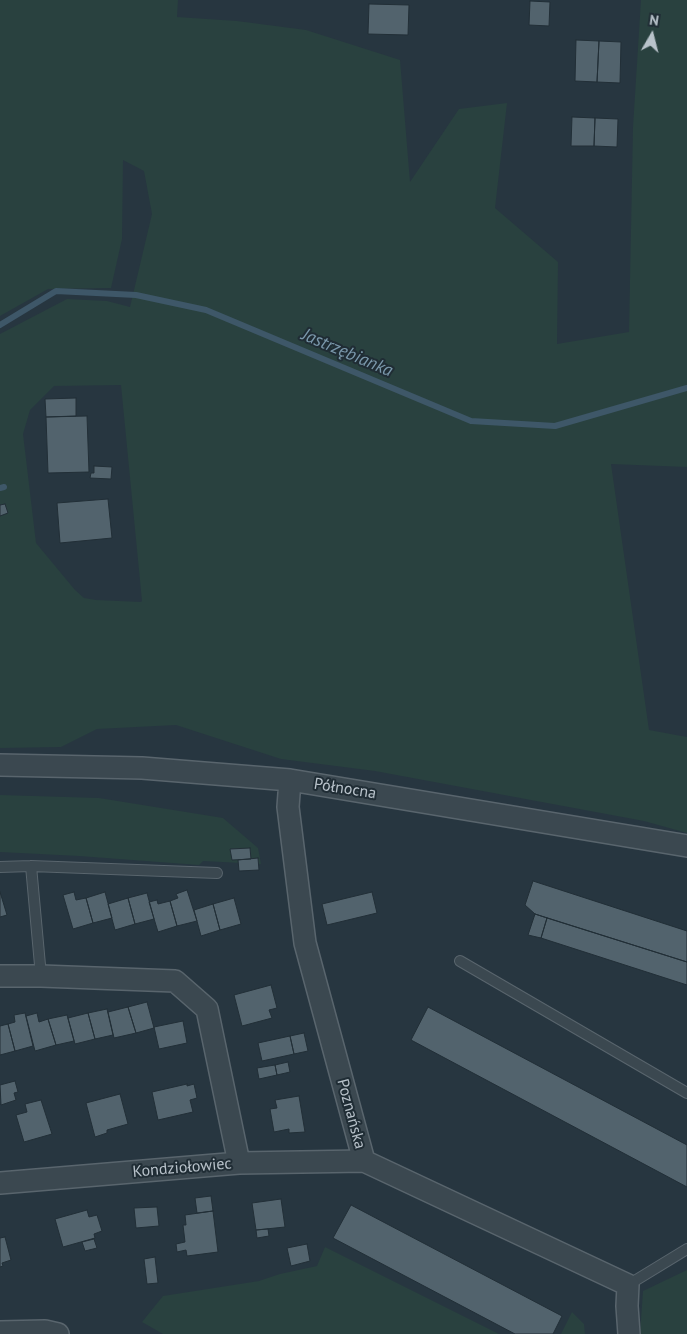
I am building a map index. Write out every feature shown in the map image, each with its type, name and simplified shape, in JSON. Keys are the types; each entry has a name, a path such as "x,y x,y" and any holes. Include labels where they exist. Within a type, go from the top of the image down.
{"street":[{"name":"Północna","path":"0,765 142,768 290,780 687,846"},
{"name":"Poznańska","path":"290,780 288,807 305,944 364,1161 628,1285"},
{"path":"0,976 175,981 206,1009 239,1163"},
{"name":"Kondziołowiec","path":"0,1183 239,1163 364,1161"},
{"path":"628,1285 629,1334"},
{"path":"0,1332 49,1333"}],"lane":[{"path":"0,867 31,866 216,873"},
{"path":"31,866 41,976"},
{"path":"460,961 687,1093"},
{"path":"628,1285 687,1249"}],"green space":[{"path":"0,0 178,0 177,17 237,21 306,30 400,60 410,182 459,109 507,103 495,208 558,262 557,344 629,332 633,127 641,0 687,0 687,467 611,464 649,730 687,737 687,833 644,821 375,771 281,759 176,725 97,729 61,747 0,748 0,334 67,299 107,301 130,307 152,214 144,171 123,160 122,239 111,288 48,289 0,316","holes":["121,385 142,601 84,598 75,590 36,543 23,434 30,410 54,386"]},
{"path":"0,795 99,798 223,818 258,848 261,864 203,861 199,865 0,852"},
{"path":"325,1247 499,1334 163,1334 142,1322 163,1296 259,1281 280,1274 317,1266"},
{"path":"687,1270 687,1334 640,1334 643,1291"},
{"path":"572,1312 584,1324 585,1334 561,1334"}],"building":[{"path":"530,1 550,2 549,26 529,25"},
{"path":"369,4 409,5 408,35 368,34"},
{"path":"576,40 599,41 597,82 575,81"},
{"path":"599,41 621,42 620,83 597,82"},
{"path":"572,117 595,118 594,146 571,146"},
{"path":"595,118 618,119 617,147 594,146"},
{"path":"76,398 76,416 46,417 45,399"},
{"path":"87,416 89,472 48,473 46,417"},
{"path":"94,466 112,467 111,479 90,478 91,473 94,473"},
{"path":"108,499 112,538 60,543 57,503"},
{"path":"5,504 8,513 0,516 0,505"},
{"path":"250,848 251,859 232,860 230,849"},
{"path":"258,858 259,870 239,871 238,860"},
{"path":"533,881 687,931 687,962 535,914 525,905"},
{"path":"187,890 197,921 177,926 170,901 178,898 176,894"},
{"path":"0,892 7,915 0,917"},
{"path":"74,892 76,900 86,898 93,923 73,929 63,895"},
{"path":"105,892 112,918 93,923 86,898"},
{"path":"372,892 377,913 327,925 322,904"},
{"path":"147,893 154,919 135,924 128,898"},
{"path":"128,898 135,924 115,930 108,904"},
{"path":"234,898 241,924 220,930 213,904"},
{"path":"157,900 158,904 170,901 177,926 158,932 149,902"},
{"path":"213,904 220,930 201,936 194,910"},
{"path":"535,914 547,918 541,938 528,935"},
{"path":"547,918 687,962 687,985 541,938"},
{"path":"271,985 277,1008 269,1010 272,1018 242,1026 234,995"},
{"path":"147,1002 154,1028 136,1033 128,1007"},
{"path":"128,1007 136,1033 114,1038 108,1012"},
{"path":"428,1007 687,1145 687,1187 411,1040"},
{"path":"107,1009 113,1035 95,1039 88,1013"},
{"path":"25,1013 33,1046 15,1051 8,1024 15,1022 14,1015"},
{"path":"37,1013 39,1022 48,1019 56,1045 35,1051 26,1016"},
{"path":"88,1013 95,1039 75,1044 68,1018"},
{"path":"67,1015 74,1041 56,1045 48,1019"},
{"path":"183,1021 187,1043 159,1049 154,1027"},
{"path":"8,1024 15,1051 0,1055 0,1026"},
{"path":"304,1033 308,1051 294,1054 290,1036"},
{"path":"290,1036 294,1054 262,1061 258,1043"},
{"path":"288,1062 290,1072 277,1075 275,1065"},
{"path":"275,1065 277,1075 259,1079 257,1068"},
{"path":"15,1081 18,1092 14,1093 16,1100 1,1105 0,1085"},
{"path":"187,1084 187,1086 194,1084 197,1098 190,1100 193,1112 158,1120 152,1092"},
{"path":"120,1094 128,1124 107,1130 107,1133 95,1137 86,1103"},
{"path":"299,1096 305,1132 289,1133 289,1129 274,1132 270,1109 277,1108 275,1100"},
{"path":"41,1100 52,1134 24,1142 16,1115 27,1112 25,1104"},
{"path":"211,1196 213,1211 197,1213 195,1198"},
{"path":"281,1199 285,1227 256,1230 252,1203"},
{"path":"351,1205 562,1316 553,1334 515,1334 333,1238"},
{"path":"157,1207 159,1226 136,1228 134,1208"},
{"path":"87,1210 89,1217 97,1215 102,1231 94,1234 95,1238 63,1247 55,1219"},
{"path":"213,1211 218,1252 187,1256 186,1250 177,1252 176,1244 185,1242 183,1225 186,1225 185,1215"},
{"path":"268,1229 269,1236 257,1238 256,1230"},
{"path":"5,1237 11,1260 2,1263 3,1266 0,1267 0,1238"},
{"path":"94,1239 97,1248 85,1251 82,1242"},
{"path":"307,1244 310,1261 291,1266 287,1248"},
{"path":"155,1257 158,1283 147,1284 144,1259"}],"waterway":[{"name":"Jastrzębianka","path":"0,325 56,291 136,295 206,310 471,421 555,426 687,388"},
{"path":"0,488 4,487"}]}
